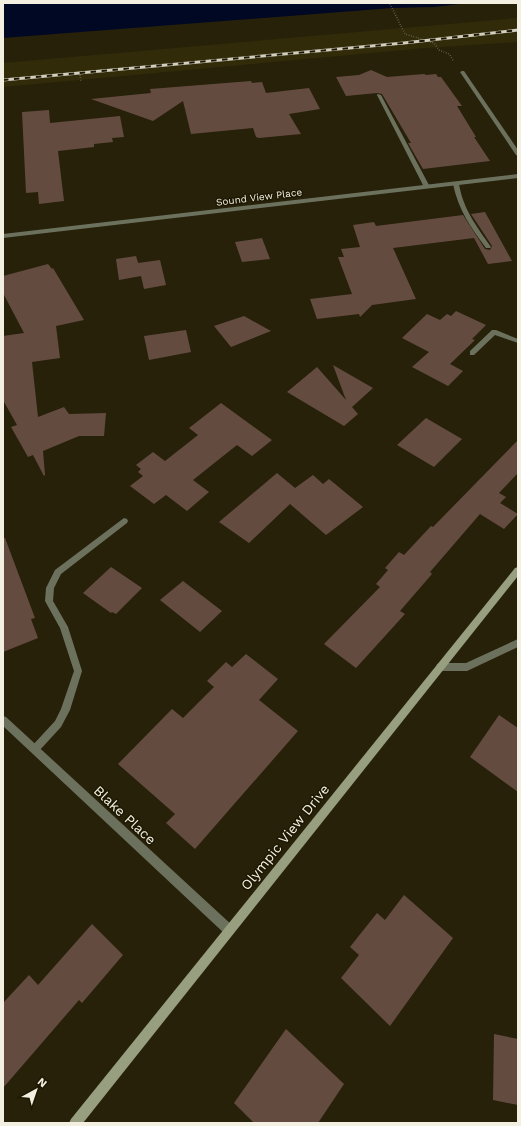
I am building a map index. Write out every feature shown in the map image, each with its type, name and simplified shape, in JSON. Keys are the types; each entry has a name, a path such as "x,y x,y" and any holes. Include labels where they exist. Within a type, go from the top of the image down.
{"main road":[{"name":"Olympic View Drive","path":"75,1123 228,930 518,570"}],"street":[{"path":"462,72 518,154"},
{"path":"379,95 427,187"},
{"name":"Sound View Place","path":"3,236 518,176"},
{"path":"456,184 458,195 473,227 488,247"},
{"path":"472,353 494,332 518,341"},
{"path":"35,749 58,724 66,710 78,671 64,627 49,601 50,588 53,578 58,572 124,521"},
{"path":"440,667 467,666 518,644"},
{"name":"Blake Place","path":"3,720 228,930"}],"path":[{"path":"390,4 405,34 434,43 439,50 448,54 462,72"},
{"path":"80,75 81,82"}],"shaded area":[{"path":"518,18 518,42 426,48 3,87 3,63"}],"water":[{"path":"3,3 468,3 434,7 392,8 3,38"}],"building":[{"path":"371,70 387,77 436,74 438,77 441,77 462,106 457,106 476,137 474,137 490,161 423,169 408,143 411,143 382,94 377,93 346,96 336,77 359,75"},
{"path":"251,81 252,83 262,82 266,93 309,88 320,109 289,114 301,134 259,138 256,137 253,128 191,134 183,101 153,121 91,99 151,93 150,89"},
{"path":"49,110 50,123 120,116 124,137 112,138 113,142 94,144 94,147 58,151 64,201 39,204 38,192 26,193 22,112"},
{"path":"485,212 512,261 488,264 474,238 393,248 416,299 372,305 360,317 359,314 317,319 310,299 352,294 338,257 344,257 341,249 360,247 353,225 374,222 376,226 463,215 485,249 490,250 492,246 471,214"},
{"path":"262,238 270,259 242,262 235,242"},
{"path":"136,256 138,263 160,260 166,285 144,289 141,276 119,280 116,259"},
{"path":"48,264 52,269 53,268 84,320 56,326 60,358 32,362 38,417 64,407 69,414 106,413 104,436 79,436 43,451 44,476 33,455 28,457 11,427 17,425 3,400 3,336 24,333 3,293 3,276"},
{"path":"456,311 486,325 472,339 475,340 450,364 463,371 448,386 412,367 429,352 402,338 427,314 440,320 447,314 451,316"},
{"path":"244,316 271,331 231,347 214,326"},
{"path":"186,330 191,352 149,360 144,336"},
{"path":"333,365 373,388 352,407 358,414 344,426 287,392 317,367 346,400"},
{"path":"221,403 272,440 252,456 237,445 193,480 209,492 187,511 166,495 154,504 130,486 143,476 138,472 141,469 136,465 153,452 165,461 198,435 189,428"},
{"path":"426,418 462,439 434,467 397,445"},
{"path":"518,440 518,473 499,493 506,497 500,503 518,514 504,529 480,514 430,572 432,574 400,611 405,614 356,668 324,644 380,587 376,584 388,570 385,568 399,552 404,555 431,526 433,527"},
{"path":"277,473 295,488 313,475 323,484 329,479 363,507 326,535 290,504 249,543 219,522"},
{"path":"3,538 5,538 35,618 31,619 38,638 3,652"},
{"path":"111,567 142,588 116,614 111,613 83,593"},
{"path":"183,581 222,611 200,632 160,600"},
{"path":"246,654 278,679 259,700 298,731 195,849 166,823 175,814 118,764 172,709 183,718 214,687 207,681 226,662 232,667"},
{"path":"499,715 518,728 518,792 470,757"},
{"path":"404,895 453,938 390,1026 341,978 359,955 350,947 377,913 385,920"},
{"path":"92,924 123,955 82,1003 79,1000 3,1088 3,1003 29,975 38,985"},
{"path":"286,1029 344,1084 318,1123 254,1123 234,1103"},
{"path":"494,1034 518,1039 518,1105 493,1100"}],"railway":[{"path":"3,80 404,43 518,30"}]}
